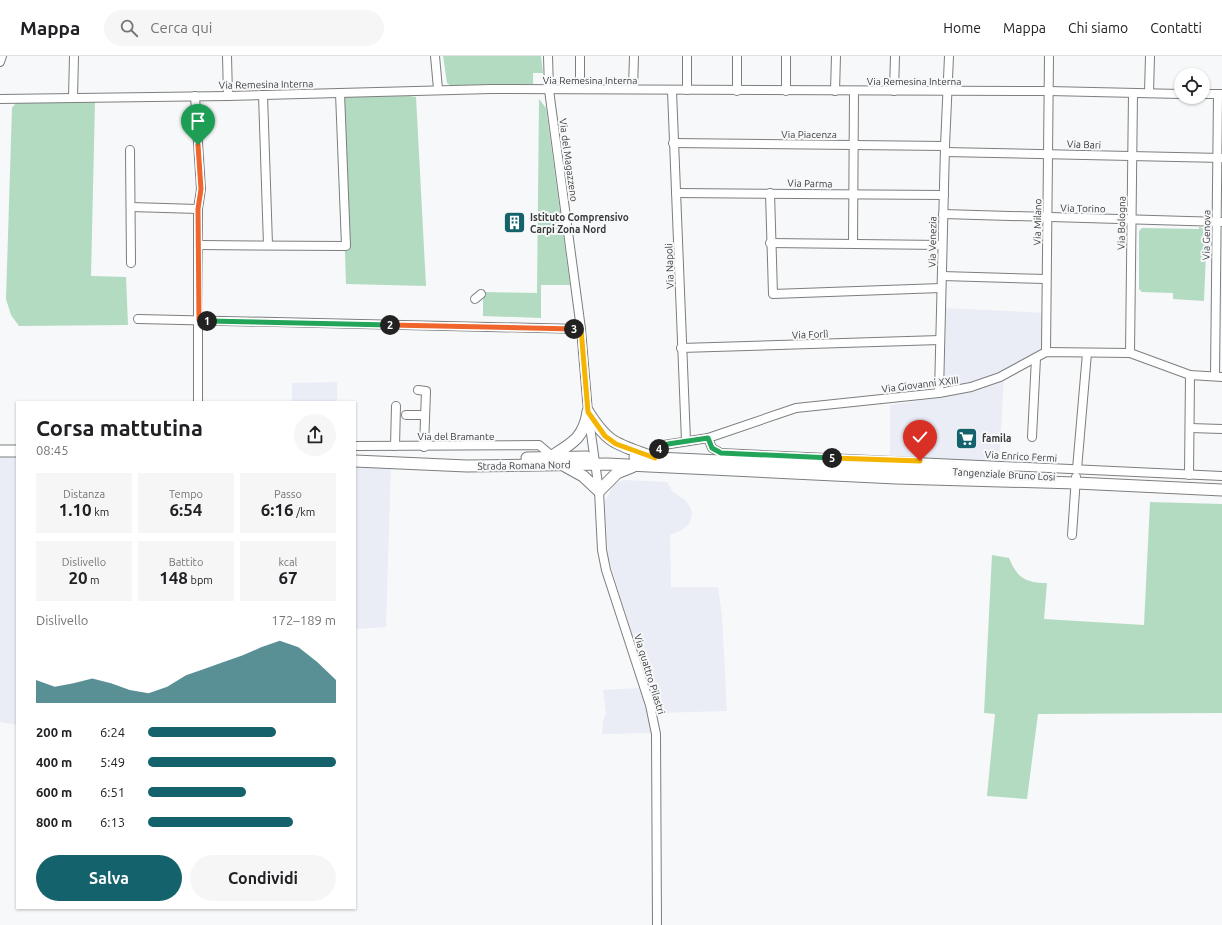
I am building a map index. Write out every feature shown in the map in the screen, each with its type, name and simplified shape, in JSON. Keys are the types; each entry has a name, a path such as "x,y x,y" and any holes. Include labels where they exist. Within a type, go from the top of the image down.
{"main road":[{"path":"588,412 605,436 616,444 655,458"},
{"path":"588,412 586,425 582,434 557,460 583,476 599,491 617,473 639,465"},
{"path":"0,451 16,451"},
{"name":"Tangenziale Bruno Losi","path":"595,460 655,458 1076,476 1220,490"},
{"name":"Tangenziale Bruno Losi","path":"595,460 639,465 896,478 1076,476"},
{"name":"Strada Romana Nord","path":"356,461 452,464 595,460"}],"street":[{"path":"0,62 2,56"},
{"path":"73,98 74,56"},
{"path":"227,56 228,96"},
{"path":"435,56 438,89"},
{"name":"Via del Magazzeno","path":"548,56 550,90 581,329 588,412 595,460"},
{"path":"580,56 580,89"},
{"path":"633,89 634,56"},
{"path":"687,56 687,90"},
{"path":"737,56 737,91"},
{"path":"786,56 786,91"},
{"path":"835,91 836,56"},
{"path":"894,91 895,56"},
{"name":"Via Venezia","path":"939,394 940,288 942,276 949,56"},
{"name":"Via Milano","path":"1046,352 1049,56"},
{"path":"1149,93 1150,56"},
{"name":"Via Remesina Interna","path":"0,99 228,96 438,89 947,92 1049,91 1174,94"},
{"name":"Via Napoli","path":"672,91 681,348 686,441"},
{"path":"853,243 855,144 854,91"},
{"path":"198,245 346,246 340,93"},
{"name":"Via Bologna","path":"1130,353 1133,93"},
{"name":"Via Genova","path":"1218,376 1220,94"},
{"path":"264,95 268,245"},
{"path":"195,96 201,189 198,209 198,401"},
{"name":"Via Piacenza","path":"673,142 855,144 945,149"},
{"name":"Via Bari","path":"945,149 1220,158"},
{"path":"130,150 131,264"},
{"name":"Via Parma","path":"676,193 944,195"},
{"path":"770,193 770,243 773,294 940,288"},
{"path":"131,207 198,209"},
{"name":"Via Torino","path":"943,214 1219,222"},
{"path":"770,243 942,245"},
{"path":"942,276 1046,279"},
{"path":"138,319 581,329"},
{"name":"Via Forlì","path":"681,348 940,340"},
{"path":"1046,352 1130,353 1190,375 1218,376"},
{"name":"Via Giovanni XXIII","path":"655,458 664,445 708,438 796,408 939,394 971,387 1000,377 1046,352"},
{"path":"1072,535 1087,353"},
{"path":"1032,437 1036,358"},
{"path":"1189,475 1190,375"},
{"path":"418,390 426,391 424,446"},
{"path":"394,446 396,406"},
{"path":"406,415 425,415"},
{"path":"1190,428 1222,429"},
{"name":"Via Enrico Fermi","path":"708,438 712,448 721,453 1076,476 1222,476"},
{"name":"Via del Bramante","path":"356,446 539,445 557,460"},
{"name":"Via quattro Pilastri","path":"595,460 599,491 602,550 606,570 650,704 656,734 657,925"}],"shaded area":[{"path":"946,308 1046,313 1044,352 1004,375 999,466 890,460 890,405 944,397"},
{"path":"337,382 337,401 292,401 292,383"},
{"path":"0,454 16,454 16,725 0,722"},
{"path":"356,462 391,464 386,627 356,629"},
{"path":"623,480 667,482 672,491 686,501 691,509 692,515 689,524 682,530 670,535 671,587 718,587 722,616 727,711 657,713 608,557 605,501 614,485"},
{"path":"640,688 647,711 651,733 602,734 603,721 606,713 603,690"}],"green space":[{"path":"443,56 541,56 543,73 533,73 533,84 451,86 447,83"},
{"path":"340,97 416,97 426,286 346,284"},
{"path":"539,99 546,108 570,285 541,285 541,318 483,316 483,292 537,293"},
{"path":"18,100 95,101 91,276 126,277 128,325 19,326 11,315 6,299 12,108"},
{"path":"1199,227 1207,229 1204,301 1173,299 1173,293 1142,292 1139,289 1139,231 1142,228 1199,229"},
{"path":"1150,502 1222,504 1222,713 1038,714 1027,799 987,796 995,714 984,713 992,555 1009,558 1015,570 1023,578 1033,582 1047,583 1044,619 1144,625"}],"place":[{"name":"Istituto Comprensivo Carpi Zona Nord","path":"514,223"},
{"name":"famila","path":"967,438"}],"route":[{"path":"198,145 201,189 198,209 199,320 581,329 588,412 605,436 616,444 655,458 659,450 664,445 708,438 712,448 721,453 920,461"}]}
